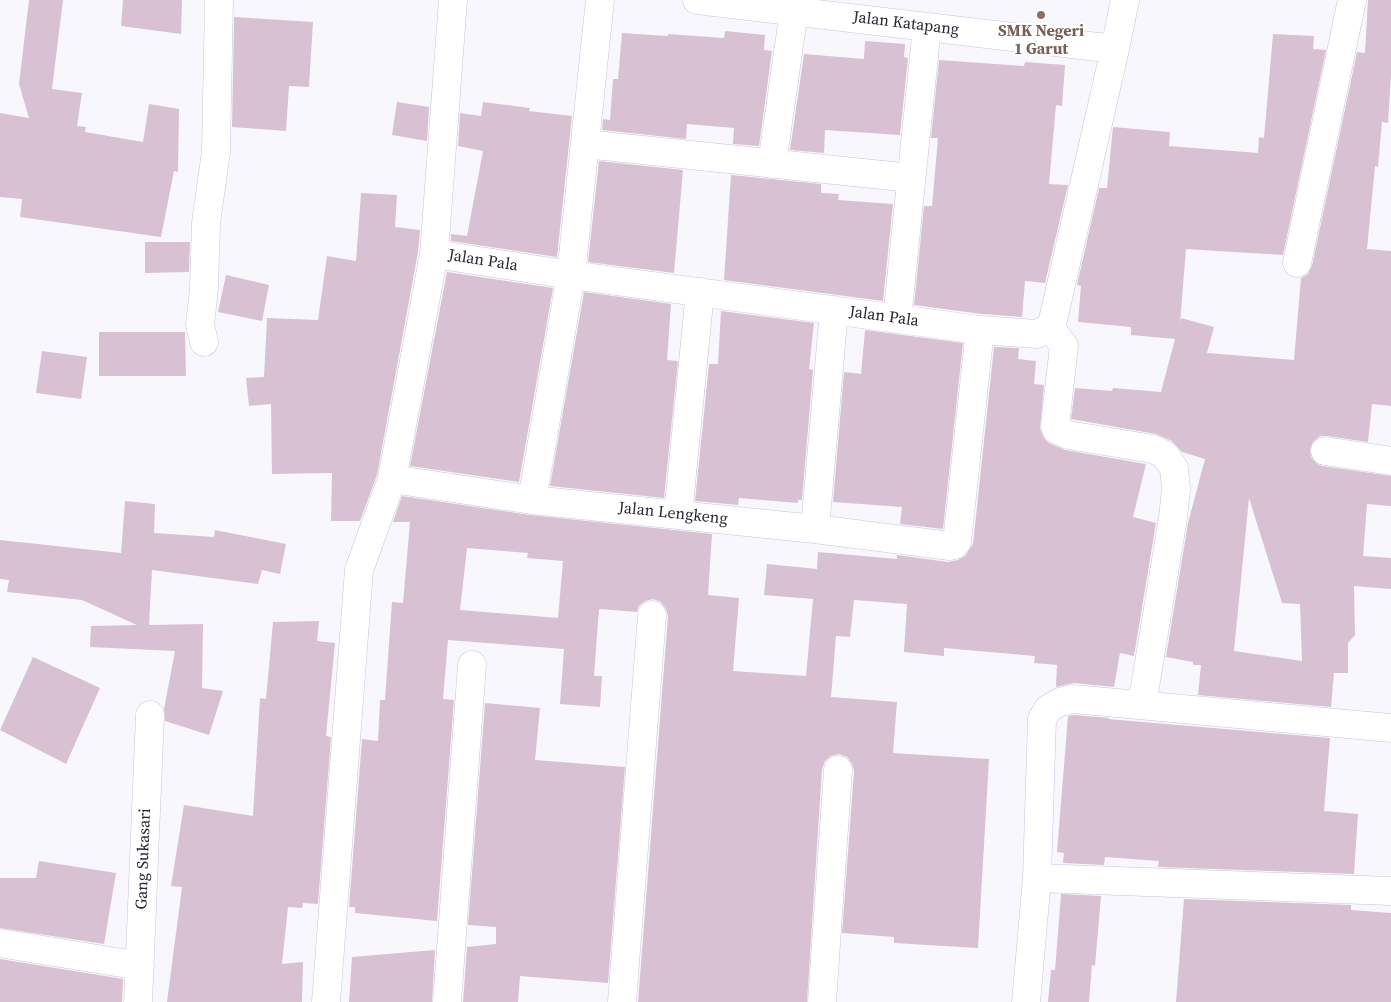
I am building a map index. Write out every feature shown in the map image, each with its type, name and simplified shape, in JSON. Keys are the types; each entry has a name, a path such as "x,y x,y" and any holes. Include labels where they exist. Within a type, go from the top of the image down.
{"street":[{"path":"204,342 200,325 204,288 206,224 216,152 220,0"},
{"path":"326,1002 359,570 392,479 434,254 453,0"},
{"path":"532,500 571,274 600,0"},
{"name":"Jalan Katapang","path":"697,0 1115,49"},
{"path":"1125,0 1050,327 1064,346 1056,429 1068,435 1154,449 1165,455 1174,468 1176,488 1173,518 1142,705"},
{"path":"1297,262 1352,0"},
{"path":"772,164 794,11"},
{"path":"897,319 926,27"},
{"path":"585,144 911,178"},
{"name":"Jalan Pala","path":"434,254 980,330 1037,334 1050,327"},
{"path":"678,515 700,292"},
{"path":"815,529 834,310"},
{"name":"Jalan Lengkeng","path":"392,479 532,500 954,545 957,542 980,330"},
{"path":"1325,451 1391,461"},
{"path":"622,1002 652,615"},
{"path":"447,1002 472,665"},
{"path":"1026,1002 1037,878 1042,719 1048,709 1060,702 1073,699 1391,728"},
{"name":"Gang Sukasari","path":"138,1002 150,715"},
{"path":"822,1002 838,770"},
{"path":"1037,878 1391,891"},
{"path":"0,943 140,966"}],"building":[{"path":"29,0 63,0 52,89 82,93 77,126 86,127 85,132 143,142 149,104 179,109 178,172 174,171 161,237 20,217 22,199 0,197 0,113 29,118 19,84"},
{"path":"123,0 182,0 181,34 121,26"},
{"path":"1368,0 1391,0 1391,75 1388,123 1382,122 1378,167 1375,166 1367,249 1391,251 1391,406 1372,404 1368,442 1320,436 1313,442 1310,449 1311,457 1322,466 1391,476 1391,506 1367,504 1363,556 1391,558 1391,589 1354,586 1355,635 1348,643 1348,673 1334,673 1331,707 1198,695 1201,665 1193,665 1193,662 1166,657 1188,523 1205,459 1182,452 1172,441 1156,434 1071,419 1075,388 1112,391 1113,388 1161,392 1175,339 1131,335 1131,327 1078,322 1081,286 1077,285 1099,188 1107,188 1113,127 1170,132 1169,146 1258,153 1259,137 1264,138 1273,34 1314,36 1313,49 1326,50 1283,255 1186,249 1180,323 1181,318 1214,327 1207,353 1294,360 1301,278 1308,274 1312,266 1357,52 1365,53","holes":["1249,498 1282,603 1300,604 1302,661 1234,651"]},
{"path":"234,17 313,22 309,87 289,86 286,131 232,127"},
{"path":"725,31 765,35 764,50 772,51 759,146 733,144 734,128 687,124 686,139 602,130 603,119 610,120 613,79 618,79 622,33 724,38"},
{"path":"865,41 905,44 904,57 908,58 900,135 825,130 824,153 790,150 804,54 864,59"},
{"path":"939,60 1024,66 1025,62 1065,65 1062,106 1056,105 1049,184 1068,185 1045,283 1025,281 1022,317 914,305 924,206 932,206 938,138 931,138"},
{"path":"397,102 429,107 427,141 392,135"},
{"path":"483,102 530,108 529,111 572,116 557,257 451,241 451,234 467,236 483,151 458,146 460,113 481,116"},
{"path":"599,161 683,170 674,273 588,262"},
{"path":"731,175 821,184 821,193 839,194 838,200 893,204 883,301 724,280"},
{"path":"361,193 397,195 395,227 420,230 418,252 377,475 360,521 331,521 332,473 272,474 271,404 249,406 246,378 264,377 267,318 318,320 327,256 356,261"},
{"path":"145,242 190,242 189,272 145,273"},
{"path":"447,272 553,288 519,482 410,466"},
{"path":"226,275 269,285 262,321 218,312"},
{"path":"584,292 671,304 667,360 678,361 664,498 550,486"},
{"path":"721,311 814,323 809,369 813,370 802,500 798,500 798,503 739,498 738,505 695,501 709,364 718,364"},
{"path":"865,330 963,343 943,529 900,524 902,507 833,502 844,372 861,374"},
{"path":"99,332 185,332 186,376 99,376"},
{"path":"994,347 1019,348 1018,359 1036,361 1034,384 1044,385 1040,429 1044,438 1049,443 1065,450 1146,464 1133,517 1156,523 1134,656 1120,653 1114,687 1074,683 1056,687 1057,665 1034,663 1035,656 944,648 944,656 904,652 907,604 854,600 850,637 836,636 831,697 897,702 893,753 989,759 978,948 894,943 894,937 842,933 854,771 847,757 839,754 831,756 825,761 822,769 807,1002 638,1002 668,616 661,602 653,599 645,601 639,606 637,612 599,609 594,676 602,676 600,707 560,704 564,649 448,640 443,699 454,700 437,921 355,913 355,907 349,907 362,739 378,741 380,700 385,700 392,602 403,603 410,522 393,522 402,496 530,515 712,534 708,595 739,598 733,671 806,676 813,599 764,595 767,564 817,569 818,552 897,559 897,555 948,562 965,556 973,544","holes":["467,548 528,553 527,558 563,561 558,618 460,610"]},
{"path":"42,351 87,357 81,399 36,393"},
{"path":"125,501 155,504 154,533 214,537 215,530 286,544 280,574 262,570 258,584 152,570 149,625 203,624 202,688 223,691 209,735 165,721 164,709 175,651 90,647 91,626 137,625 82,600 7,592 9,580 0,579 0,540 121,553"},
{"path":"319,621 317,641 335,643 326,736 331,737 318,904 303,903 302,908 288,907 282,964 303,962 302,1002 167,1002 182,887 171,886 184,805 253,816 260,698 266,699 273,622"},
{"path":"33,657 100,688 66,764 0,730"},
{"path":"485,703 540,708 535,760 625,767 608,983 520,976 518,1002 463,1002 467,947 496,944 496,927 468,925"},
{"path":"1068,716 1330,738 1324,811 1358,814 1354,874 1158,867 1159,861 1105,857 1104,865 1063,863 1064,853 1057,852"},
{"path":"39,861 116,873 104,944 0,928 0,878 36,878"},
{"path":"1061,894 1101,896 1095,966 1092,965 1089,1002 1048,1002 1051,970 1055,970"},
{"path":"1184,899 1351,905 1351,910 1391,913 1391,1002 1176,1002"},
{"path":"435,950 432,1002 349,1002 352,957"},
{"path":"0,959 123,979 122,1002 0,1002"}],"place":[{"name":"SMK Negeri 1 Garut","path":"1041,15"}]}
